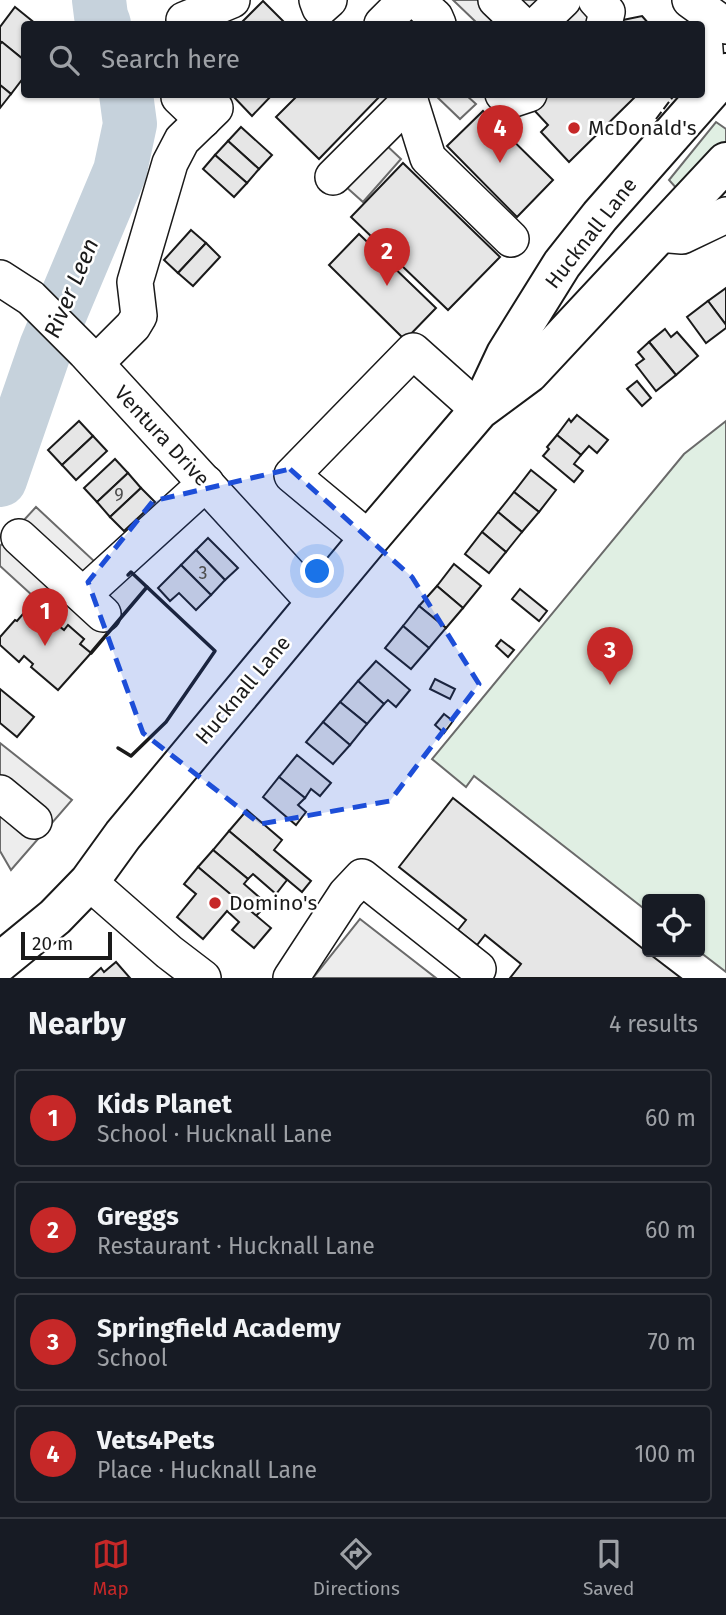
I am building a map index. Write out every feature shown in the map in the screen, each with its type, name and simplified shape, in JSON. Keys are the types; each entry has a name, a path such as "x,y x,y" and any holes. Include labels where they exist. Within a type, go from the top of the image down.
{"main road":[{"name":"Hucknall Lane","path":"705,92 726,73"},
{"name":"Hucknall Lane","path":"479,410 506,354 562,264 698,98"},
{"name":"Hucknall Lane","path":"0,962 55,917 89,882 122,835 479,410 529,373 726,162"}],"street":[{"path":"184,20 232,0"},
{"path":"317,0 320,8 329,0"},
{"path":"495,0 518,21"},
{"path":"541,21 563,0"},
{"path":"596,0 607,12 605,21"},
{"path":"689,0 697,21"},
{"path":"689,0 726,26"},
{"path":"395,21 430,13"},
{"path":"333,177 408,98"},
{"path":"409,98 428,158 511,239"},
{"path":"90,358 133,326 139,316 135,282 170,163 199,108"},
{"path":"658,234 682,236 726,215"},
{"name":"Ventura Drive","path":"0,278 31,298 90,358 315,603"},
{"path":"369,539 292,475 413,351 479,410"},
{"path":"19,537 93,605 206,483"},
{"path":"0,793 34,821"},
{"path":"291,978 346,894 362,877 478,970"},
{"path":"89,882 202,978"}],"highlighted area":[{"path":"290,469 412,577 479,684 390,801 260,824 143,733 88,582 153,501"}],"green space":[{"path":"716,122 726,129 726,142 678,190 669,180"},
{"path":"726,421 726,972 705,956 705,894 642,894 642,907 474,776 466,787 432,759 684,454"}],"shaded area":[{"path":"453,0 618,0 596,21 475,21"},
{"path":"438,98 469,98 476,104 460,119"},
{"path":"384,143 401,159 363,202 345,186"},
{"path":"36,507 111,577 131,572 147,587 91,653 80,644 84,639 68,626 64,630 54,622 57,618 0,566 0,546"},
{"path":"0,743 72,800 11,870 0,851"},
{"path":"360,919 436,978 313,978"}],"building":[{"path":"263,1 283,21 243,21"},
{"path":"15,7 32,21 21,21 21,57 0,41 0,27"},
{"path":"642,16 646,21 622,21"},
{"path":"2,42 21,58 21,81 11,94 0,85"},
{"path":"0,85 11,94 0,108"},
{"path":"235,98 269,98 252,116"},
{"path":"295,98 378,98 319,159 276,117"},
{"name":"McDonald's","path":"543,98 634,98 569,162 541,132 548,125 533,109"},
{"path":"483,111 553,180 517,217 447,146"},
{"path":"241,127 272,155 259,169 228,141"},
{"path":"228,141 259,169 247,183 215,155"},
{"path":"215,155 247,183 234,197 203,169"},
{"path":"403,163 500,257 448,310 351,217"},
{"path":"191,230 206,243 178,273 164,260"},
{"path":"359,234 436,308 405,340 329,265"},
{"path":"206,243 220,257 193,286 178,273"},
{"path":"726,288 726,325 708,301"},
{"path":"708,301 726,328 706,343 687,317"},
{"path":"665,329 671,337 677,332 698,356 676,375 649,342"},
{"path":"649,342 676,375 656,391 636,365 644,359 638,352"},
{"path":"637,381 651,398 642,406 627,389"},
{"path":"577,415 608,440 597,453 589,446 581,455 557,435 569,419 571,422"},
{"path":"79,421 93,436 62,465 48,450"},
{"path":"557,435 581,455 574,464 583,471 574,482 543,456"},
{"path":"93,436 107,451 76,480 62,465"},
{"path":"115,459 128,473 97,502 84,488"},
{"path":"531,470 556,490 539,512 514,492"},
{"path":"128,473 141,488 110,517 97,502"},
{"path":"141,488 155,502 124,531 110,517"},
{"path":"514,492 539,512 522,532 498,512"},
{"path":"498,512 522,532 506,552 482,532"},
{"path":"482,532 506,552 489,573 465,554"},
{"path":"208,538 238,568 225,580 196,550"},
{"path":"196,550 225,580 211,595 181,565"},
{"path":"454,564 481,586 463,608 437,586"},
{"path":"181,565 211,595 196,610 179,593 170,601 158,588"},
{"path":"437,586 463,608 446,628 419,606"},
{"path":"520,589 547,611 539,621 512,599"},
{"path":"36,599 57,618 54,622 64,630 68,625 84,639 80,644 91,653 58,690 31,667 33,664 24,656 19,662 0,645 0,637"},
{"path":"419,606 446,628 429,648 403,626"},
{"path":"403,626 429,648 411,669 385,648"},
{"path":"501,640 514,650 508,657 496,646"},
{"path":"376,661 410,690 396,707 388,700 384,704 358,681"},
{"path":"435,679 455,689 450,699 430,689"},
{"path":"358,681 384,704 367,724 340,702"},
{"path":"0,689 34,717 17,737 0,723"},
{"path":"340,702 367,724 350,745 323,722"},
{"path":"444,714 453,721 444,733 435,725"},
{"path":"323,722 350,745 333,764 306,742"},
{"path":"297,755 331,783 320,796 311,789 305,798 279,777"},
{"path":"279,777 305,798 298,805 306,812 296,825 263,797"},
{"path":"453,798 642,948 642,957 654,957 681,978 510,978 521,964 485,935 477,945 458,930 466,920 399,867"},
{"path":"247,810 282,840 274,850 311,881 302,892 229,831"},
{"path":"229,831 287,880 276,894 253,874 248,879 213,850"},
{"path":"213,850 248,879 244,884 267,904 256,916 198,867"},
{"name":"Domino's","path":"198,867 271,928 254,948 232,930 239,922 227,911 203,939 177,917 196,894 184,884"},
{"path":"116,962 130,978 90,978 101,968 104,972"}],"waterway":[{"name":"River Leen","path":"99,0 103,21"},
{"name":"River Leen","path":"0,480 46,347 120,171 130,124 127,98"}],"fence":[{"path":"656,119 672,98"}],"wall":[{"path":"118,748 131,756 166,722 215,651 131,572 128,575"},
{"path":"91,653 147,587"}],"place":[{"name":"McDonald's","path":"574,128"},
{"name":"Vets4Pets","path":"500,163"},
{"name":"Greggs","path":"387,286"},
{"name":"Kids Planet","path":"45,646"},
{"name":"Springfield Academy","path":"610,685"},
{"name":"Domino's","path":"215,903"}]}
